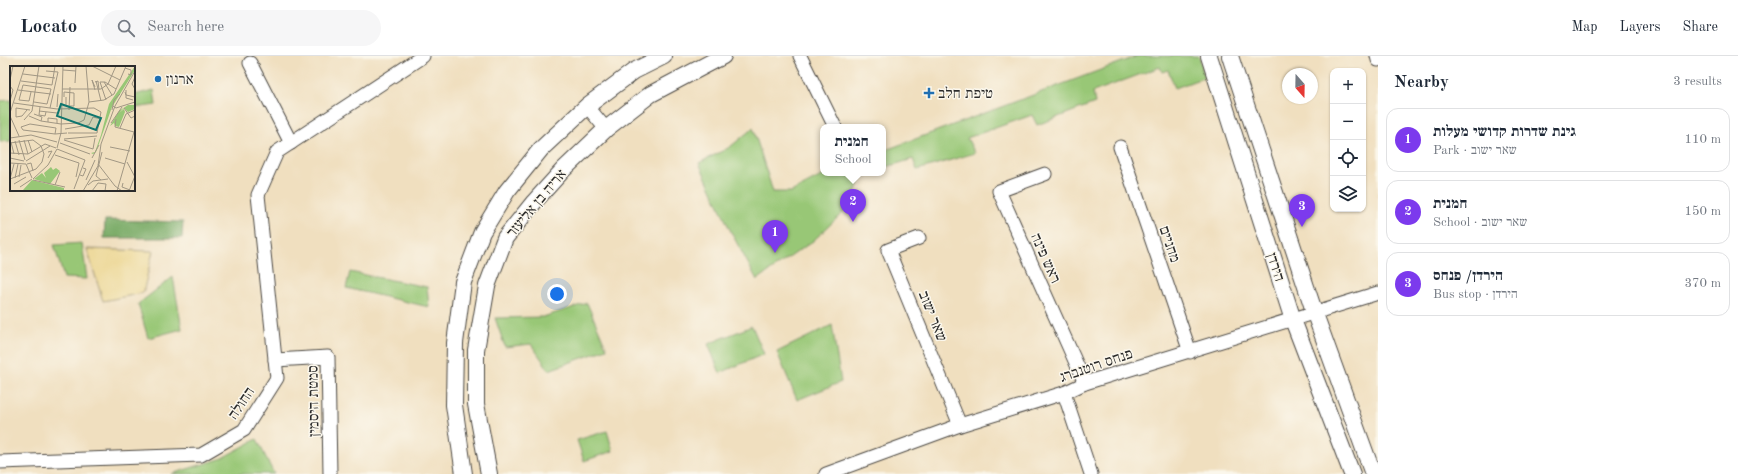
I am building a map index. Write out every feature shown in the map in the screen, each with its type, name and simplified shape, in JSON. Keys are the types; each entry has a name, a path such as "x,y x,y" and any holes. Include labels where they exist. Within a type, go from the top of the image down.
{"street":[{"path":"250,63 291,143 423,56"},
{"name":"אריה בן אליעזר","path":"464,474 454,405 455,343 463,282 482,232 507,191 541,148 587,106 634,71 664,56"},
{"name":"אריה בן אליעזר","path":"489,474 476,404 476,350 487,286 505,238 534,202 563,170 606,129 651,94 723,56"},
{"path":"800,56 834,124"},
{"name":"הירדן","path":"1209,56 1293,320 1352,474"},
{"name":"הירדן","path":"1230,56 1315,314 1372,474"},
{"path":"1377,56 1378,60"},
{"path":"587,106 606,129"},
{"name":"החולה","path":"0,462 201,455 244,430 277,378 258,195 277,152 291,143"},
{"name":"מחניים","path":"1120,147 1190,352"},
{"name":"ראש פינה","path":"1045,174 999,191 1085,383"},
{"name":"שאר ישוב","path":"919,238 888,250 960,425"},
{"name":"פנחס רוטנברג","path":"826,474 960,425 1064,393 1085,383 1378,294"},
{"name":"סמטת היסמין","path":"275,360 328,357 330,474"},
{"path":"1064,393 1091,474"}],"green space":[{"path":"1138,56 1199,56 1205,77 1175,88 1168,70 1162,72 1160,67 1093,92 1095,103 1037,125 1032,115 967,138 975,153 917,170 913,159 886,167 886,150"},
{"path":"154,90 156,105 135,108 135,95"},
{"path":"10,100 10,141 0,142 0,101"},
{"path":"753,128 773,192 791,192 821,176 861,176 852,204 813,241 757,280 732,234 699,163 730,147"},
{"path":"105,220 183,222 182,238 104,238"},
{"path":"82,243 87,279 64,278 54,245"},
{"path":"350,272 427,287 429,307 346,288"},
{"path":"173,277 182,329 148,338 138,304"},
{"path":"587,303 607,349 549,370 531,344 505,347 495,318 543,317"},
{"path":"832,325 841,382 797,400 777,352"},
{"path":"752,326 764,354 720,373 708,344"},
{"path":"607,431 613,451 584,461 577,440"},
{"path":"257,439 274,474 171,474 220,459"}],"sand":[{"path":"87,249 153,251 143,293 103,301"}],"place":[{"name":"ארנון","path":"158,79"},
{"name":"טיפת חלב","path":"929,93"},
{"name":"חמנית","path":"853,222"},
{"name":"הירדן/ פנחס","path":"1302,227"},
{"name":"גינת שדרות קדושי מעלות","path":"775,253"}]}
